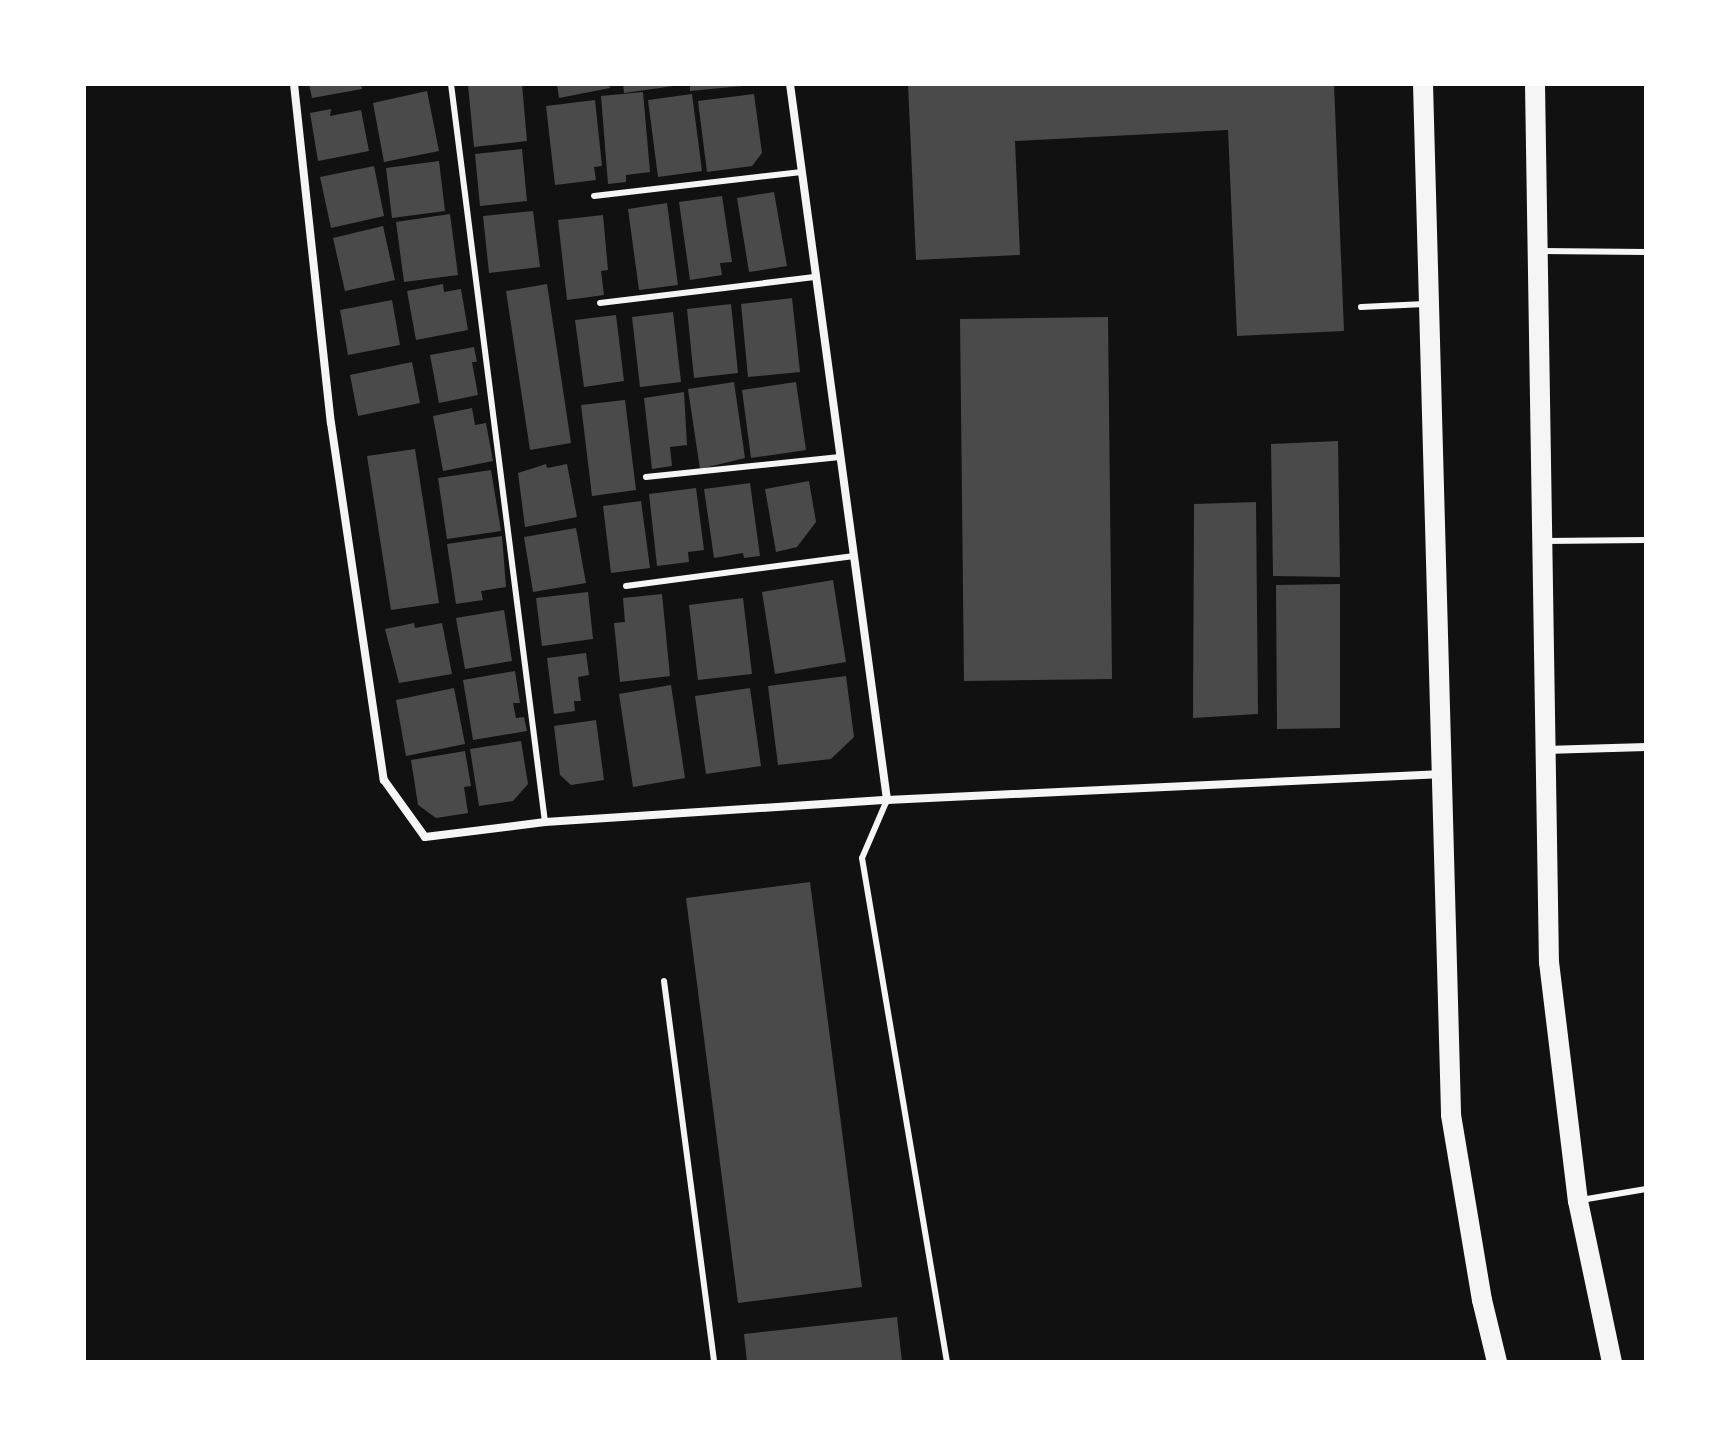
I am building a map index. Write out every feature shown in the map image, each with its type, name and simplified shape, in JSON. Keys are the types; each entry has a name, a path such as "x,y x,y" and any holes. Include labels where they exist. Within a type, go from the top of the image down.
{"main road":[{"path":"1423,84 1451,1115 1482,1300 1497,1362"},
{"path":"1535,84 1549,962 1578,1201 1612,1362"}],"street":[{"path":"294,84 331,423 384,780 425,837 545,822 887,800 1443,774"},
{"path":"790,84 887,800"},
{"path":"1544,750 1646,747"}],"lane":[{"path":"451,84 545,822"},
{"path":"594,196 802,172"},
{"path":"1537,251 1646,252"},
{"path":"600,303 816,277"},
{"path":"1361,307 1430,304"},
{"path":"646,477 840,457"},
{"path":"1541,541 1646,540"},
{"path":"626,586 854,556"},
{"path":"887,800 862,858 947,1362"},
{"path":"664,981 714,1362"},
{"path":"1578,1201 1646,1189"}],"building":[{"path":"309,84 361,84 362,89 312,98"},
{"path":"522,84 527,141 474,147 468,85"},
{"path":"557,84 609,84 610,88 559,98"},
{"path":"623,84 674,84 674,86 624,93"},
{"path":"690,84 742,84 742,86 690,91"},
{"path":"908,84 1334,84 1344,331 1237,336 1228,130 1015,141 1020,255 916,260"},
{"path":"427,91 439,151 384,162 373,103"},
{"path":"643,92 650,172 626,175 626,182 608,184 601,96"},
{"path":"692,94 702,171 658,177 648,100"},
{"path":"754,94 762,153 752,166 707,172 698,101"},
{"path":"595,100 602,166 594,167 596,180 555,185 546,106"},
{"path":"331,109 330,116 361,110 369,151 318,161 310,113"},
{"path":"522,149 527,201 480,206 475,154"},
{"path":"439,161 445,211 392,218 386,168"},
{"path":"374,166 384,216 331,228 320,177"},
{"path":"774,192 787,266 749,272 737,198"},
{"path":"722,196 732,262 720,263 722,275 690,280 679,202"},
{"path":"667,203 678,285 639,290 628,209"},
{"path":"533,211 540,267 489,273 483,216"},
{"path":"450,214 458,275 404,282 396,222"},
{"path":"603,215 608,270 601,271 604,295 567,300 558,220"},
{"path":"383,226 395,280 345,291 333,238"},
{"path":"443,284 444,292 461,289 468,330 416,340 407,291"},
{"path":"547,284 571,443 530,450 506,291"},
{"path":"792,298 800,372 748,377 741,304"},
{"path":"392,300 400,345 348,355 340,310"},
{"path":"731,304 738,373 694,378 687,309"},
{"path":"673,312 681,382 640,387 632,317"},
{"path":"616,315 624,381 584,387 575,320"},
{"path":"1108,317 1112,679 964,681 960,319"},
{"path":"474,347 477,362 472,362 478,395 439,403 430,355"},
{"path":"412,362 420,403 358,416 350,375"},
{"path":"734,382 745,458 700,469 688,389"},
{"path":"796,382 806,450 751,458 742,390"},
{"path":"684,392 687,445 670,447 672,466 652,469 644,398"},
{"path":"625,400 636,490 592,496 581,405"},
{"path":"472,408 475,425 486,423 493,461 443,471 433,416"},
{"path":"1338,441 1340,577 1273,576 1271,444"},
{"path":"415,449 439,603 391,610 367,456"},
{"path":"546,464 547,468 567,464 577,517 525,527 518,473"},
{"path":"491,470 501,531 447,539 438,478"},
{"path":"809,481 816,522 797,547 776,552 765,489"},
{"path":"750,483 760,556 744,558 743,553 714,558 704,489"},
{"path":"696,488 704,550 688,552 689,562 657,566 649,494"},
{"path":"641,501 650,568 611,573 603,506"},
{"path":"1256,502 1258,714 1193,718 1194,504"},
{"path":"576,528 586,583 533,592 524,537"},
{"path":"502,536 506,587 481,591 483,600 456,604 447,544"},
{"path":"833,580 846,662 775,674 762,592"},
{"path":"1340,584 1340,728 1277,729 1276,585"},
{"path":"588,592 593,639 542,646 536,598"},
{"path":"662,594 670,676 620,682 614,623 625,622 623,598"},
{"path":"743,598 752,674 698,680 689,605"},
{"path":"504,610 512,661 465,669 456,618"},
{"path":"414,623 415,628 442,623 452,674 399,683 385,629"},
{"path":"586,653 589,675 578,677 581,701 574,701 575,711 554,714 547,658"},
{"path":"515,671 520,703 513,703 516,718 524,717 527,731 473,740 463,680"},
{"path":"846,676 854,737 831,759 778,765 768,686"},
{"path":"671,685 685,778 633,787 619,694"},
{"path":"454,688 465,744 406,756 396,700"},
{"path":"750,688 761,766 706,774 695,696"},
{"path":"596,720 604,780 571,785 560,775 554,726"},
{"path":"521,741 528,784 513,801 479,806 470,749"},
{"path":"465,751 471,786 464,787 468,813 436,818 418,805 411,760"},
{"path":"810,882 862,1287 738,1303 686,898"},
{"path":"897,1317 902,1362 747,1362 744,1334"}]}
